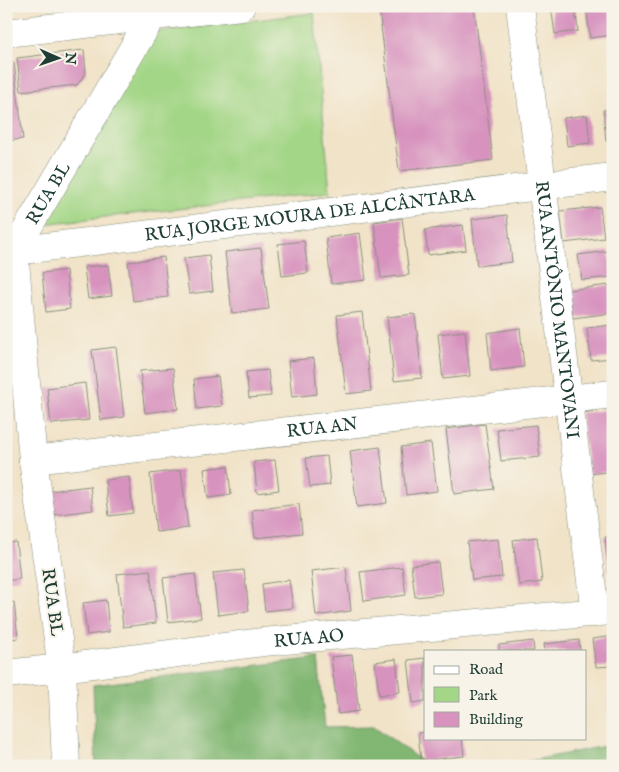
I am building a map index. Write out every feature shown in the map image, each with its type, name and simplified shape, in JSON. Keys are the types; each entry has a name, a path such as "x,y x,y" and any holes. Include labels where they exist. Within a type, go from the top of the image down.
{"street":[{"path":"6,33 155,11 241,6"},
{"name":"RUA ANTÔNIO MANTOVANI","path":"520,6 569,399 604,612"},
{"name":"RUA BL","path":"66,766 62,668 33,460 10,252 155,11"},
{"name":"RUA JORGE MOURA DE ALCÂNTARA","path":"10,252 613,177"},
{"name":"RUA AN","path":"33,460 613,394"},
{"name":"RUA AO","path":"6,674 263,642 604,612"}],"green space":[{"path":"314,13 330,192 34,225 147,33"},
{"path":"318,658 325,727 374,726 428,766 96,766 93,685"},
{"path":"613,746 613,766 504,766"}],"building":[{"path":"406,6 474,6 493,160 399,171 379,10"},
{"path":"551,6 575,6 578,31 555,34"},
{"path":"586,6 612,6 613,35 590,38"},
{"path":"84,50 86,73 77,85 21,91 17,58"},
{"path":"14,62 23,139 6,141 6,63"},
{"path":"613,109 613,140 606,141 603,110"},
{"path":"587,115 590,143 567,146 564,118"},
{"path":"600,207 604,238 564,243 560,211"},
{"path":"507,215 512,262 477,266 472,219"},
{"path":"402,218 409,275 381,278 374,222"},
{"path":"463,225 466,250 428,255 425,230"},
{"path":"360,233 366,280 331,284 326,238"},
{"path":"304,241 308,273 282,276 278,244"},
{"path":"261,248 269,309 232,313 225,252"},
{"path":"609,251 612,277 582,280 578,255"},
{"path":"209,255 213,291 189,294 184,258"},
{"path":"164,257 168,297 133,301 128,262"},
{"path":"108,265 112,296 88,299 84,267"},
{"path":"66,270 70,309 46,312 42,273"},
{"path":"609,285 612,313 573,318 569,290"},
{"path":"362,312 371,391 346,394 337,315"},
{"path":"415,314 422,378 394,381 387,317"},
{"path":"611,325 613,358 591,360 587,328"},
{"path":"520,328 524,367 491,371 487,333"},
{"path":"465,331 470,376 443,379 438,334"},
{"path":"116,347 124,417 101,420 92,350"},
{"path":"314,358 317,394 292,397 288,361"},
{"path":"173,368 178,409 145,413 140,371"},
{"path":"268,370 271,396 249,398 246,372"},
{"path":"218,376 222,406 197,409 194,379"},
{"path":"85,383 89,420 51,424 47,388"},
{"path":"613,409 613,471 589,474 581,413"},
{"path":"485,424 494,489 454,494 446,429"},
{"path":"536,425 540,457 501,461 497,429"},
{"path":"431,443 437,491 406,495 401,447"},
{"path":"380,447 387,503 357,507 350,451"},
{"path":"327,456 330,485 310,487 306,458"},
{"path":"275,460 279,490 257,493 254,462"},
{"path":"228,466 231,495 208,498 204,469"},
{"path":"181,470 188,528 156,532 150,474"},
{"path":"129,477 133,513 109,516 105,480"},
{"path":"90,486 93,510 53,515 50,491"},
{"path":"299,504 302,533 255,538 252,510"},
{"path":"613,536 613,574 609,574 605,537"},
{"path":"537,537 542,582 519,585 513,540"},
{"path":"498,539 502,577 472,580 467,542"},
{"path":"16,542 20,579 6,581 6,543"},
{"path":"438,562 442,594 415,597 411,565"},
{"path":"346,567 351,611 316,616 311,571"},
{"path":"402,567 406,595 364,601 360,572"},
{"path":"150,570 156,623 123,627 117,574"},
{"path":"244,570 249,611 218,615 213,573"},
{"path":"195,574 201,618 168,622 163,578"},
{"path":"289,580 293,608 265,611 262,584"},
{"path":"106,600 109,632 87,635 83,603"},
{"path":"14,602 18,638 6,640 6,603"},
{"path":"613,636 613,666 596,667 592,639"},
{"path":"579,640 580,650 545,650 544,644"},
{"path":"533,641 534,650 499,650 499,645"},
{"path":"352,655 359,711 338,714 331,657"},
{"path":"424,658 424,701 413,703 408,660"},
{"path":"396,659 400,692 379,695 375,662"},
{"path":"424,732 424,740 462,740 464,756 421,761 418,733"}]}
